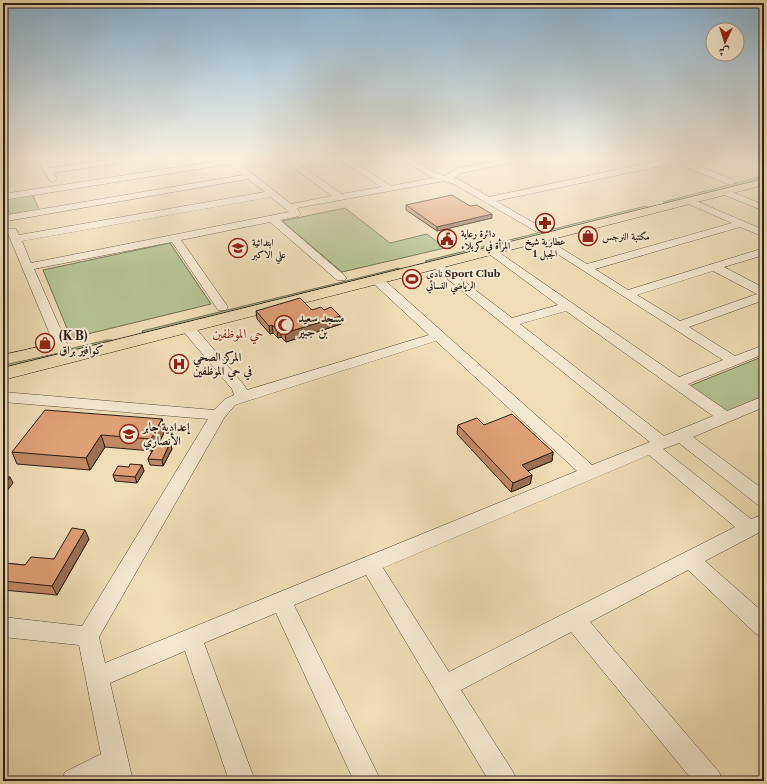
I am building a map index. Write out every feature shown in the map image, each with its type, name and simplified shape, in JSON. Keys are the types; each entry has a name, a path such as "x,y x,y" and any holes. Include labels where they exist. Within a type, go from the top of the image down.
{"main road":[{"path":"428,263 700,194"},
{"path":"657,204 689,201 710,194"},
{"path":"3,374 222,307 341,278 490,251 538,234"},
{"path":"137,334 188,328 377,280 404,267"},
{"path":"3,360 61,346 111,340"}],"street":[{"path":"3,198 40,202 52,194"},
{"path":"61,346 5,214 40,202 108,194"},
{"path":"16,239 272,194 295,212 294,214 273,219 27,267"},
{"path":"334,194 339,197"},
{"path":"289,207 358,194"},
{"path":"477,194 586,268 734,361"},
{"path":"487,200 515,194"},
{"path":"739,194 764,208"},
{"path":"689,201 764,234"},
{"path":"273,219 341,278"},
{"path":"586,268 741,224"},
{"path":"175,238 222,307"},
{"path":"490,251 725,417"},
{"path":"627,294 764,251"},
{"path":"428,263 510,323 656,445 756,524 445,686"},
{"path":"714,267 764,293"},
{"path":"377,280 590,473"},
{"path":"679,326 764,296"},
{"path":"510,323 568,306"},
{"path":"188,328 239,388 242,397"},
{"path":"74,781 118,771 88,636 218,415 230,402 242,397 439,336"},
{"path":"678,383 764,349"},
{"path":"3,397 218,415"},
{"path":"97,677 764,400"},
{"path":"680,435 764,500"},
{"path":"690,559 764,627"},
{"path":"370,564 504,781"},
{"path":"281,601 368,781"},
{"path":"574,619 710,781"},
{"path":"3,627 88,636"},
{"path":"191,638 242,781"}],"green space":[{"path":"32,194 40,211 11,216 3,199"},
{"path":"696,194 704,194 666,203 663,202"},
{"path":"646,206 650,208 428,263 425,261"},
{"path":"345,208 390,243 427,234 445,248 342,272 282,221"},
{"path":"170,243 211,304 71,338 43,270"},
{"path":"399,268 402,271 143,334 142,331"},
{"path":"107,340 112,341 3,369 3,365"},
{"path":"764,356 764,396 724,413 687,387"}],"building":[{"path":"452,195 470,206 477,205 492,214 437,227 406,205"},
{"path":"300,298 312,310 321,307 324,310 331,307 340,316 285,333 281,329 277,330 272,325 269,326 256,311"},
{"path":"45,410 162,419 151,439 101,435 86,458 12,452"},
{"path":"512,414 553,452 522,465 532,475 513,483 458,425 477,418 484,425"},
{"path":"157,443 170,443 162,460 148,459"},
{"path":"130,464 142,465 135,477 113,475 118,466 129,467"},
{"path":"3,476 10,477 3,486"},
{"path":"72,528 85,530 52,586 3,581 3,563 25,565 31,557 54,559"}],"place":[{"name":"عطارية شيخ الجبل 1","path":"545,223"},
{"name":"مكتبة النرجس","path":"588,236"},
{"name":"دائرة رعاية المرأة في كربلاء","path":"447,239"},
{"name":"ابتدائية علي الاكبر","path":"238,248"},
{"name":"نادي Sport Club الرياضي النسائي","path":"412,279"},
{"name":"مسجد سعيد بن جبير","path":"284,325"},
{"name":"(K B) كوافير براق","path":"45,343"},
{"name":"المركز الصحي في حي الموظفين","path":"179,364"},
{"name":"إعدادية جابر الأنصاري","path":"129,434"}],"district":[{"name":"حي الموظفين","path":"238,333"}]}
